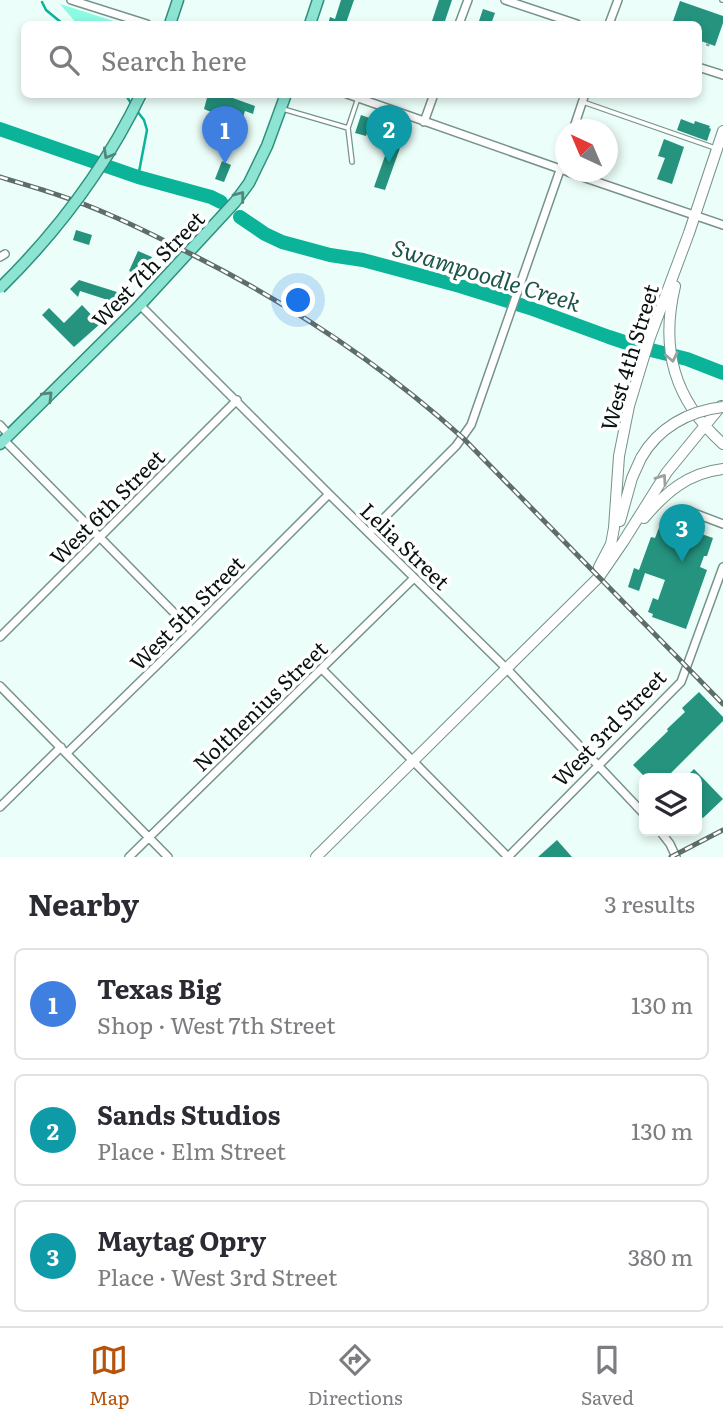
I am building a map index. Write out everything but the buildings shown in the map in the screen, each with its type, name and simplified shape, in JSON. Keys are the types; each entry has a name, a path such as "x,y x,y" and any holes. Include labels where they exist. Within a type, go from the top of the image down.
{"main road":[{"path":"171,21 178,0"},
{"path":"311,21 318,0"},
{"path":"0,288 63,219 101,167 139,98"},
{"name":"West 7th Street","path":"4,440 140,304 241,195 267,146 285,98"},
{"name":"West 4th Street","path":"582,594 611,544 621,440 629,406 642,359 723,131"},
{"path":"679,261 670,305 671,353 686,399 704,425 723,444"},
{"path":"611,544 632,478 640,458 652,441 672,424 698,412 723,405"},
{"path":"623,542 662,478 723,405"},
{"path":"623,542 656,503 677,484 723,469"},
{"name":"West 4th Street","path":"316,857 599,577 623,542"}],"street":[{"path":"71,0 138,21"},
{"path":"460,21 468,0"},
{"path":"505,0 568,21"},
{"path":"610,21 618,0"},
{"path":"702,68 723,75"},
{"path":"358,98 555,167"},
{"path":"424,122 433,98"},
{"path":"577,119 584,98"},
{"path":"369,533 463,438 471,425 520,283 560,182"},
{"path":"599,182 723,225"},
{"name":"Lelia Street","path":"140,304 506,669 639,809"},
{"name":"West 6th Street","path":"0,637 237,400"},
{"path":"0,425 4,440 192,631"},
{"name":"West 5th Street","path":"0,807 192,631 329,494"},
{"path":"685,510 723,524"},
{"name":"West 3rd Street","path":"508,857 681,682 723,567"},
{"name":"Nolthenius Street","path":"129,857 414,578"},
{"path":"322,669 508,857"},
{"path":"0,685 168,857"},
{"path":"664,836 676,857"}],"lane":[{"path":"352,162 348,128 358,98"},
{"path":"584,98 717,148"},
{"path":"281,108 348,128"}],"path":[{"path":"702,43 714,47"}],"green space":[{"path":"60,4 114,21 74,21"}],"waterway":[{"path":"42,2 46,10 59,21"},
{"path":"128,98 131,103"},
{"path":"137,111 147,130 138,177"},
{"name":"Swampoodle Creek","path":"0,129 138,177 221,202"},
{"name":"Swampoodle Creek","path":"240,217 282,242 460,286 723,373"}],"railway":[{"path":"0,177 83,204 158,237 261,292 366,359 463,438 723,704"},
{"path":"671,857 723,830"}],"place":[{"name":"Sands Studios","path":"389,163"},
{"name":"Texas Big","path":"225,164"},
{"name":"Maytag Opry","path":"682,562"}]}
